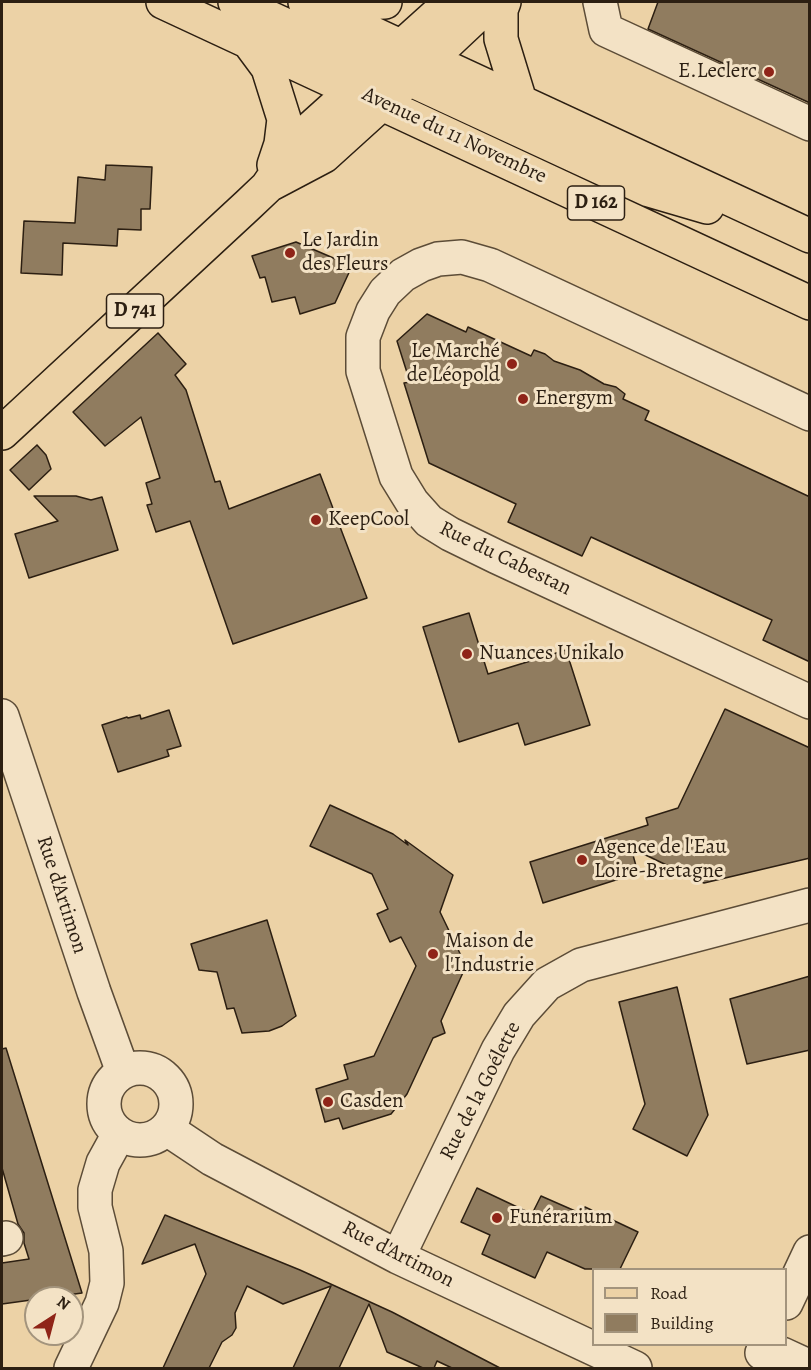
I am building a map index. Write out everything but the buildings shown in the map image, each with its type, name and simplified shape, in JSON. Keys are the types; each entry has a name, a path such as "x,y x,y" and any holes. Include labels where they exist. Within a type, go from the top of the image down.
{"main road":[{"name":"Avenue du 11 Novembre","path":"164,2 810,303"},
{"path":"235,2 377,68 420,69 520,101 810,237"},
{"path":"309,3 385,2"},
{"name":"D 741","path":"2,433 267,187 301,137 451,2"},
{"name":"D 741","path":"267,187 324,156 491,2"},
{"path":"504,2 501,10 501,39 520,101"},
{"path":"309,3 402,46 420,69 649,190 810,237"},
{"path":"248,41 268,68 284,119 281,144 267,187"},
{"path":"353,89 420,69"}],"street":[{"path":"600,2 606,30 810,124"},
{"name":"Rue du Cabestan","path":"810,414 489,265 462,257 438,259 403,275 385,292 373,310 363,337 363,371 396,476 412,502 429,521 507,562 810,702"},
{"name":"Rue d'Artimon","path":"2,717 90,982 123,1072"},
{"name":"Rue de la Goélette","path":"398,1257 498,1050 519,1015 547,984 581,965 810,905"},
{"path":"135,1068 148,1069 169,1082 175,1094 176,1106 174,1118 167,1129 152,1138 135,1140 119,1134 109,1123 104,1109 105,1094 112,1082 123,1072 135,1068"},
{"name":"Rue d'Artimon","path":"167,1129 212,1159 398,1257 635,1368"},
{"path":"70,1368 102,1303 107,1283 106,1251 95,1207 95,1190 103,1163 119,1134"},
{"path":"787,1301 810,1252"},
{"path":"759,1355 782,1354 810,1367"}],"place":[{"name":"E.Leclerc","path":"769,72"},
{"name":"Le Jardin des Fleurs","path":"290,253"},
{"name":"Le Marché de Léopold","path":"512,364"},
{"name":"Energym","path":"523,399"},
{"name":"KeepCool","path":"316,520"},
{"name":"Nuances Unikalo","path":"467,654"},
{"name":"Agence de l'Eau Loire-Bretagne","path":"582,860"},
{"name":"Maison de l'Industrie","path":"433,954"},
{"name":"Casden","path":"328,1102"},
{"name":"Funérarium","path":"497,1218"}]}
